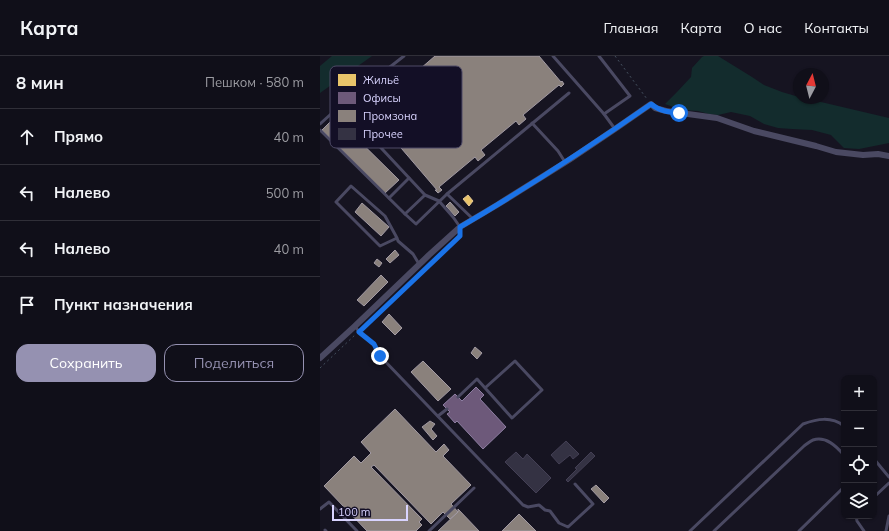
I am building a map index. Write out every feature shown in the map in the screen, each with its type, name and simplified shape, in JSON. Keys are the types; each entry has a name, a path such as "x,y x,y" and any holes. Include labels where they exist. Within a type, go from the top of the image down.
{"street":[{"path":"320,358 357,329 419,264 460,227 497,206 651,104 655,108 666,112 717,118 754,131 836,152 889,156"}],"lane":[{"path":"391,66 404,56"},
{"path":"553,56 604,114 615,129"},
{"path":"599,56 630,96 604,114"},
{"path":"338,148 416,224 447,194 569,93"},
{"path":"320,124 330,115"},
{"path":"532,123 558,151 565,162"},
{"path":"320,130 330,140"},
{"path":"381,148 426,194 439,201 460,227"},
{"path":"389,198 409,178"},
{"path":"397,238 380,246 336,202 351,186 385,216 397,238 398,241 413,254 419,264"},
{"path":"405,214 426,194"},
{"path":"447,194 473,220"},
{"path":"357,329 374,344 380,356 523,505 528,507 539,505 545,510 550,511 559,523 568,527 593,504 575,484"},
{"path":"458,397 478,379 485,388 512,418 542,390 515,361 485,388"},
{"path":"438,416 447,409"},
{"path":"690,531 803,424 815,420 826,420 841,424"},
{"path":"714,531 804,446 813,440 831,442 841,452"},
{"path":"877,463 889,477"},
{"path":"877,494 889,483"},
{"path":"429,531 474,488"},
{"path":"798,531 841,491"},
{"path":"320,510 329,502 357,531"},
{"path":"886,531 889,516"},
{"path":"857,519 864,531"}],"path":[{"path":"615,56 651,104"},
{"path":"320,368 357,329 460,236 460,227"}],"green space":[{"path":"332,56 372,56 358,66 330,66 330,86 320,93 320,66"},
{"path":"718,56 764,85 793,95 793,104 829,104 889,118 889,143 859,149 844,148 831,135 812,130 778,128 764,124 750,116 731,112 718,115 709,114 698,111 682,110 665,104 691,77 692,68 702,57"}],"building: Жильё":[{"path":"468,195 473,201 469,206 463,199"}],"building: Офисы":[{"path":"476,387 484,395 480,399 506,427 483,449 457,421 455,423 447,414 450,412 443,405 455,394 462,401"}],"building: Промзона":[{"path":"435,56 539,56 564,84 561,87 559,85 523,115 526,119 519,125 516,121 481,150 485,155 478,161 475,157 439,187 442,190 438,193 401,148 462,148 462,66 423,66"},
{"path":"330,122 330,138 322,130"},
{"path":"340,148 366,148 399,180 385,193"},
{"path":"450,202 459,212 455,216 446,206"},
{"path":"362,203 389,227 381,236 355,212"},
{"path":"395,250 399,255 390,263 386,259"},
{"path":"377,259 382,263 379,267 374,263"},
{"path":"381,275 388,282 364,306 357,300"},
{"path":"389,314 402,328 395,335 382,322"},
{"path":"475,347 482,353 477,359 471,353"},
{"path":"423,361 451,389 438,401 411,372"},
{"path":"395,409 436,452 444,444 449,450 443,456 471,485 451,504 458,512 450,519 443,512 431,524 374,465 371,467 422,519 419,522 422,525 416,531 367,531 324,486 354,456 361,463 371,453 361,442"},
{"path":"430,421 435,424 431,429 437,436 433,440 422,427"},
{"path":"596,485 609,498 604,503 591,489"},
{"path":"458,509 479,531 438,531 458,512"},
{"path":"519,514 536,531 502,531"}],"building: Прочее":[{"path":"566,441 579,454 573,459 570,455 559,464 551,455"},
{"path":"516,452 523,459 527,454 551,478 536,493 505,462"},
{"path":"591,452 595,456 568,482 566,480 577,469 575,468"}],"route":[{"path":"380,356 374,344 359,332 460,236 460,227 497,206 569,160 651,104 655,108 666,112 679,113"}]}
